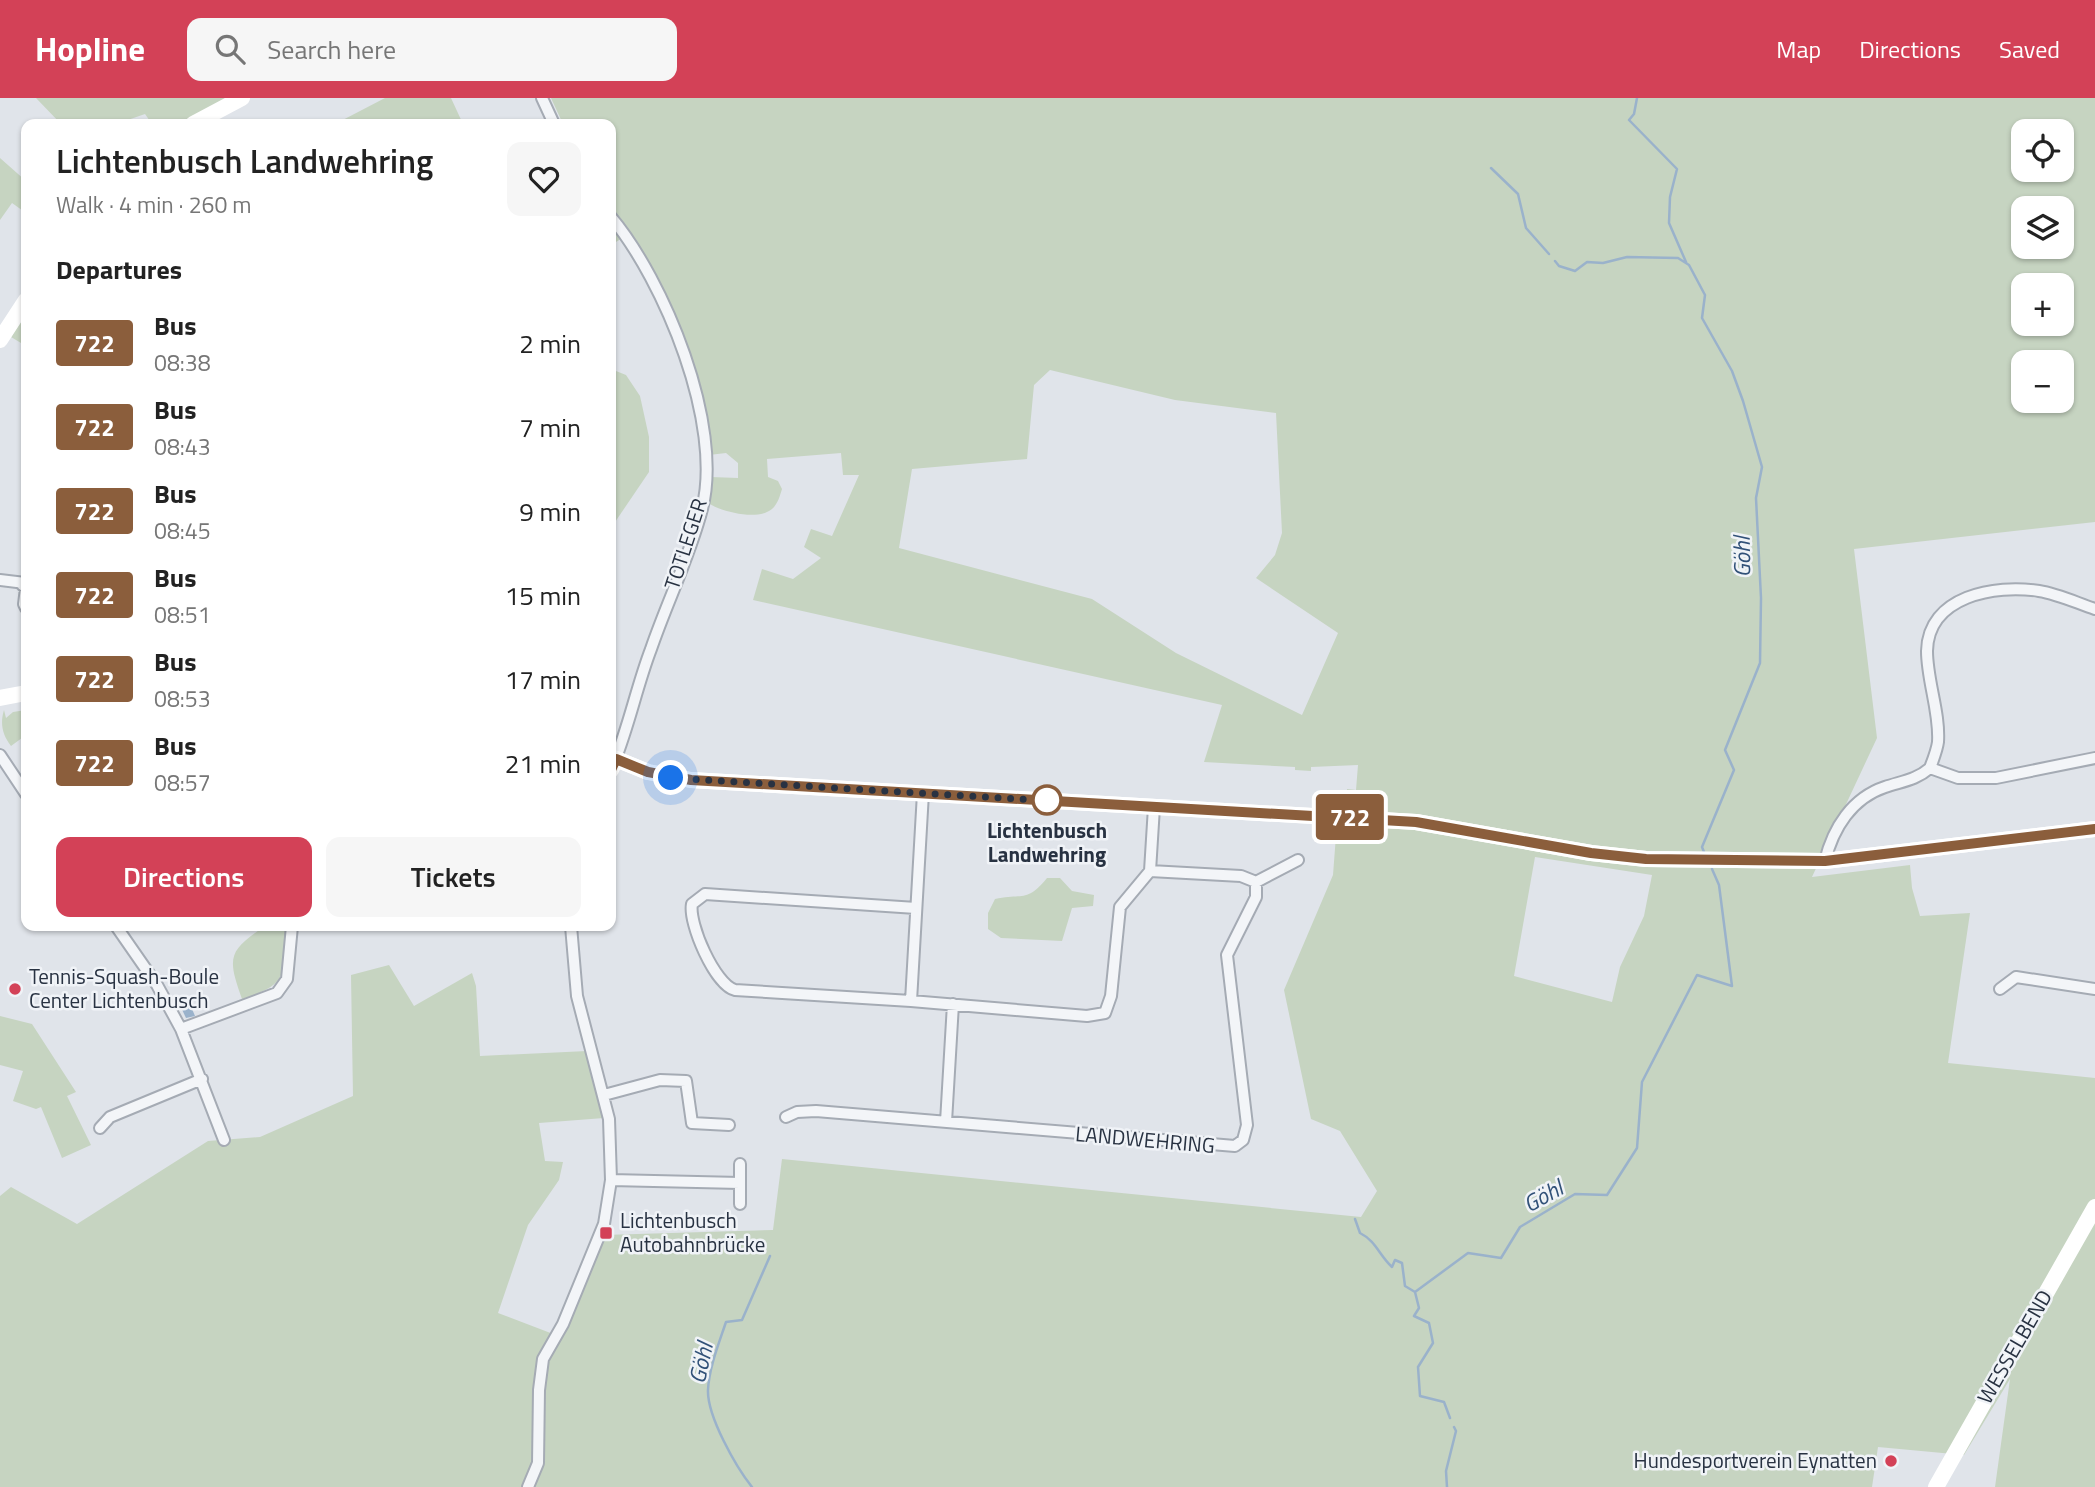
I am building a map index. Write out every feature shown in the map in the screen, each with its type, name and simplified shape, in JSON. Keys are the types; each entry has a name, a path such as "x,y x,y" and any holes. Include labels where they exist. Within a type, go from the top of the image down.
{"street":[{"path":"202,119 242,98"},
{"path":"542,98 552,119"},
{"name":"TOTLEGER","path":"616,223 638,254 682,352 701,404 706,460 703,507 616,750"},
{"path":"0,340 21,308"},
{"path":"0,580 21,583"},
{"path":"1825,861 1830,842 1842,821 1861,799 1884,788 1917,779 1930,768 1938,742 1927,651 1930,632 1938,617 1958,600 2027,589 2042,591 2095,609"},
{"path":"0,698 21,695"},
{"path":"0,755 21,786"},
{"path":"1930,768 1958,778 1996,778 2095,758"},
{"path":"616,763 691,780 1416,822 1591,853 1646,859 1825,861 2095,829"},
{"path":"912,1000 923,793"},
{"path":"916,908 705,894 692,904 689,916 720,983 726,988 912,1000 1087,1016 1105,1013 1111,996 1120,907 1150,871 1154,807"},
{"path":"1150,871 1241,876 1256,882 1298,860"},
{"name":"LANDWEHRING","path":"786,1117 797,1112 816,1111 1226,1147 1244,1140 1247,1125 1227,955 1256,897 1256,882"},
{"path":"119,931 157,985 181,1029 224,1140"},
{"path":"181,1029 277,993 287,979 292,931"},
{"path":"528,1487 538,1463 539,1390 543,1359 563,1324 604,1224 611,1180 611,1132 577,996 571,931"},
{"path":"2000,989 2016,976 2095,989"},
{"path":"946,1122 953,1004"},
{"path":"100,1128 110,1117 202,1079"},
{"path":"604,1096 660,1080 686,1081 692,1124 729,1125"},
{"path":"740,1164 740,1204"},
{"path":"611,1180 740,1183"},
{"name":"WESSELBEND","path":"1936,1487 2095,1207"}],"green space":[{"path":"36,98 228,98 188,119 148,119 145,114 130,119 56,119"},
{"path":"385,98 451,98 461,119 345,119"},
{"path":"551,98 2095,98 2095,522 1854,549 1877,738 1812,877 1910,865 1912,888 1920,916 1970,913 1948,1063 2095,1078 2095,1487 1995,1487 2010,1379 1964,1455 1878,1447 1872,1487 0,1487 0,1196 11,1187 77,1224 208,1141 260,1137 353,1096 351,975 389,965 414,1006 472,973 476,986 480,1056 587,1051 604,1118 539,1123 545,1161 563,1162 559,1180 528,1225 498,1313 561,1337 603,1235 773,1230 782,1159 1361,1217 1377,1191 1340,1131 1311,1119 1284,990 1333,875 1337,822 1359,824 1359,810 1341,809 1341,793 1347,793 1347,789 1356,790 1358,765 1311,767 1311,771 1295,770 1295,767 1204,762 1222,705 753,600 762,569 793,579 821,558 804,547 811,529 832,536 859,475 843,475 841,453 767,459 768,477 778,481 782,489 772,509 766,513 749,515 731,512 708,503 711,477 738,478 738,463 726,453 709,455 708,427 700,387 629,234 616,242 616,119 561,119","holes":["1050,370 1175,400 1276,413 1282,533 1275,555 1256,578 1338,633 1302,715 1176,653 1092,599 899,548 912,469 1027,459 1034,385","1535,857 1652,875 1644,916 1620,967 1612,1002 1514,976"]},
{"path":"0,158 21,177 21,209 12,203 0,220"},
{"path":"21,322 21,343 11,337"},
{"path":"616,371 626,375 640,396 649,437 649,472 616,521"},
{"path":"4,710 6,718 13,712 21,711 21,739 11,746 3,728"},
{"path":"1047,878 1060,878 1072,891 1094,895 1093,906 1072,908 1062,941 1001,938 988,929 988,913 995,899 1029,894"},
{"path":"258,931 286,931 283,966 277,982 270,988 242,999 233,964 234,956 244,942"},
{"path":"0,1016 32,1024 76,1092 67,1096 91,1145 62,1158 41,1107 36,1109 13,1101 23,1071 0,1065"}],"water":[{"path":"181,996 187,997 195,1016 186,1018 178,1001"}],"waterway":[{"name":"Göhl","path":"1637,98 1634,114 1629,120 1677,169 1670,197 1669,223 1686,262"},
{"name":"Göhl","path":"1491,168 1518,194 1526,228 1549,254"},
{"name":"Göhl","path":"1555,261 1559,266 1575,271 1587,262 1603,263 1627,257 1678,258 1689,265 1705,295 1702,318 1732,371 1762,467 1756,498 1761,598 1760,663 1725,750 1734,770 1702,847 1704,852"},
{"name":"Göhl","path":"1450,1418 1444,1402 1420,1396 1418,1367 1433,1343 1429,1323 1414,1316 1419,1308 1415,1292 1468,1253 1501,1258 1520,1227 1575,1194 1607,1195 1637,1148 1642,1082 1697,975 1732,986 1719,885 1712,869"},
{"path":"1355,1219 1360,1233 1370,1240 1392,1267 1395,1260 1402,1263 1405,1286 1415,1292"},
{"name":"Göhl","path":"752,1487 717,1427 708,1390 712,1364 726,1322 742,1320 770,1256"},
{"name":"Göhl","path":"1447,1487 1446,1471 1456,1431 1454,1427"}],"bus line":[{"name":"722","path":"616,759 648,772 691,780 1416,822 1591,853 1646,859 1825,861 2095,829"}],"place":[{"name":"Lichtenbusch Landwehring","path":"1047,800"},
{"name":"Tennis-Squash-Boule Center Lichtenbusch","path":"15,989"},
{"name":"Lichtenbusch Autobahnbrücke","path":"606,1233"},
{"name":"Hundesportverein Eynatten","path":"1891,1461"}],"route":[{"path":"671,778 1051,801 1047,800"}]}
